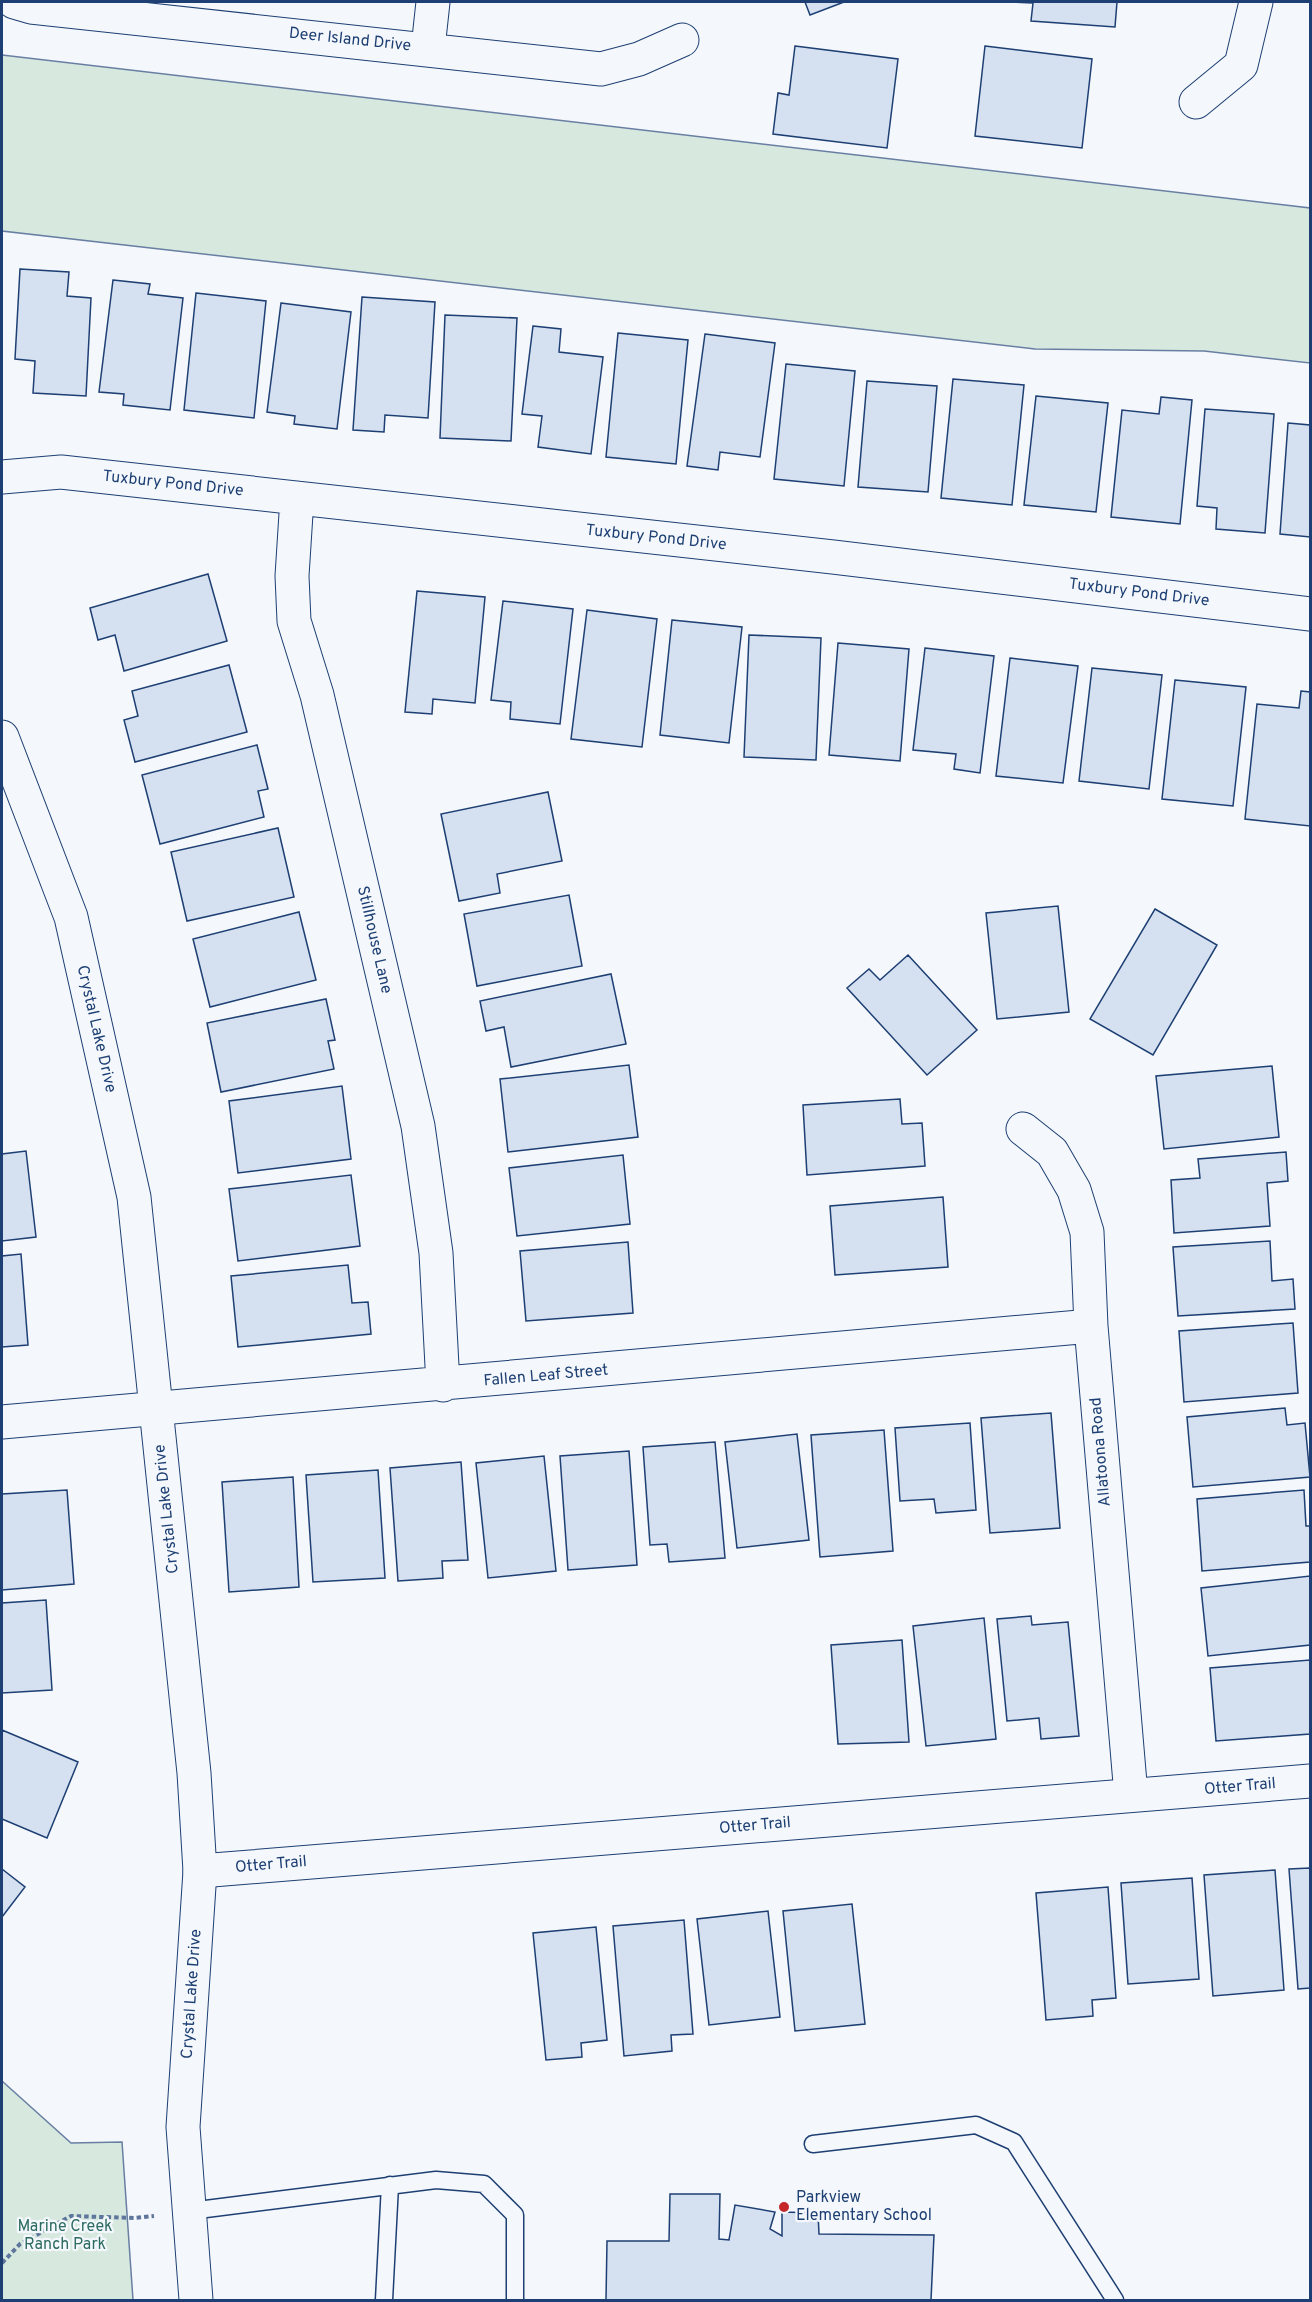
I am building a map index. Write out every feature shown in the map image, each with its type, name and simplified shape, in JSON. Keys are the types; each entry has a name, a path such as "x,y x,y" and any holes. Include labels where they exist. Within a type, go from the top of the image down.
{"street":[{"name":"Deer Island Drive","path":"14,2 32,7 428,48 601,69 639,59 682,40"},
{"path":"428,48 433,2"},
{"path":"1196,102 1241,65 1256,2"},
{"name":"Tuxbury Pond Drive","path":"2,477 61,472 869,561 1311,614"},
{"name":"Stillhouse Lane","path":"297,498 291,576 294,621 317,695 418,1126 436,1253 443,1386"},
{"name":"Crystal Lake Drive","path":"2,737 74,928 134,1197 194,1773 200,1871 183,2127 196,2301"},
{"name":"Allatoona Road","path":"1023,1129 1052,1152 1074,1190 1087,1232 1091,1326 1131,1795"},
{"name":"Fallen Leaf Street","path":"2,1422 443,1386 1091,1326"},
{"name":"Otter Trail","path":"200,1871 1311,1781"}],"lane":[{"path":"813,2144 976,2125 1014,2142 1115,2301"},
{"path":"190,2211 435,2180 484,2184 515,2215 515,2301"},
{"path":"384,2301 390,2185"}],"path":[{"path":"2,2263 20,2244 71,2216 135,2218 190,2211"}],"green space":[{"path":"2,55 1310,208 1310,363 1204,351 1035,349 2,231"},
{"name":"Marine Creek Ranch Park","path":"2,2081 71,2143 122,2142 133,2300 2,2300"}],"building":[{"path":"805,2 844,2 810,15"},
{"path":"1013,2 1117,2 1115,27 1031,21 1033,3"},
{"path":"795,46 898,59 887,148 773,134 778,93 789,95"},
{"path":"985,46 1092,59 1082,148 975,136"},
{"path":"20,269 69,272 67,296 91,298 86,396 33,393 35,361 15,359"},
{"path":"113,280 150,284 148,294 183,298 170,410 123,405 124,394 99,392"},
{"path":"196,293 266,301 254,418 184,410"},
{"path":"362,297 435,302 428,418 385,415 384,432 353,430"},
{"path":"281,303 351,312 337,429 294,424 295,416 267,412"},
{"path":"445,315 517,318 511,441 440,438"},
{"path":"533,326 561,329 559,352 603,357 591,454 538,447 542,416 522,414"},
{"path":"618,333 688,340 676,464 606,457"},
{"path":"705,334 775,343 760,457 720,452 718,470 687,466"},
{"path":"786,364 855,371 844,486 774,479"},
{"path":"953,379 1024,385 1012,505 941,498"},
{"path":"867,381 937,386 928,492 858,487"},
{"path":"1036,396 1108,403 1096,512 1024,505"},
{"path":"1161,397 1192,400 1180,524 1111,517 1122,410 1159,414"},
{"path":"1205,409 1274,414 1265,533 1216,529 1217,508 1197,506"},
{"path":"1288,423 1310,425 1310,537 1280,534"},
{"path":"208,574 227,641 124,671 115,635 98,640 90,608"},
{"path":"417,591 485,597 475,703 433,699 432,714 405,712"},
{"path":"503,601 573,609 560,724 510,719 511,702 491,700"},
{"path":"587,610 657,619 642,747 571,739"},
{"path":"672,620 742,627 729,743 660,735"},
{"path":"749,635 821,638 816,760 744,757"},
{"path":"838,643 909,649 900,761 829,755"},
{"path":"925,648 994,656 980,773 954,769 956,754 913,750"},
{"path":"1010,658 1078,666 1063,783 996,776"},
{"path":"229,665 247,732 135,762 124,720 138,716 132,691"},
{"path":"1092,668 1162,675 1149,789 1079,781"},
{"path":"1175,680 1246,687 1233,806 1162,799"},
{"path":"1301,691 1310,692 1310,826 1245,819 1257,704 1299,708"},
{"path":"257,745 268,789 258,791 264,817 160,844 142,775"},
{"path":"548,792 562,861 497,874 500,893 459,901 441,814"},
{"path":"278,828 294,897 187,921 171,852"},
{"path":"569,895 582,966 477,986 464,914"},
{"path":"1058,906 1069,1012 997,1019 986,913"},
{"path":"1155,909 1217,945 1153,1055 1090,1019"},
{"path":"299,912 316,980 210,1007 193,939"},
{"path":"908,955 977,1030 927,1075 847,988 869,969 880,980"},
{"path":"611,974 626,1044 511,1067 504,1027 486,1031 480,1001"},
{"path":"326,999 335,1040 328,1041 334,1069 221,1092 207,1023"},
{"path":"629,1065 638,1137 508,1152 500,1079"},
{"path":"1272,1066 1279,1137 1164,1149 1156,1076"},
{"path":"342,1086 351,1159 238,1173 229,1101"},
{"path":"900,1099 902,1124 922,1123 925,1166 807,1175 803,1105"},
{"path":"26,1151 36,1237 2,1241 2,1154"},
{"path":"1286,1152 1288,1181 1267,1183 1270,1226 1174,1233 1171,1180 1200,1178 1198,1159"},
{"path":"623,1155 630,1224 517,1236 509,1168"},
{"path":"351,1175 360,1246 238,1261 229,1189"},
{"path":"943,1197 948,1267 835,1275 830,1206"},
{"path":"1270,1241 1272,1281 1293,1279 1295,1309 1178,1316 1173,1247"},
{"path":"628,1242 633,1313 526,1321 520,1251"},
{"path":"21,1254 28,1345 2,1347 2,1256"},
{"path":"348,1265 352,1303 368,1302 371,1334 238,1347 231,1276"},
{"path":"1293,1323 1298,1393 1184,1402 1179,1331"},
{"path":"1285,1408 1287,1425 1305,1423 1310,1477 1193,1487 1187,1417"},
{"path":"1051,1413 1060,1528 990,1533 981,1418"},
{"path":"970,1423 976,1510 936,1513 934,1499 900,1501 895,1428"},
{"path":"884,1430 893,1551 820,1557 811,1435"},
{"path":"797,1434 809,1540 737,1548 725,1442"},
{"path":"715,1442 725,1558 669,1562 667,1544 650,1545 643,1447"},
{"path":"629,1451 637,1565 568,1570 560,1456"},
{"path":"544,1456 556,1571 488,1578 476,1463"},
{"path":"461,1462 468,1560 442,1561 443,1578 398,1581 390,1468"},
{"path":"378,1470 385,1578 313,1582 306,1475"},
{"path":"293,1477 299,1587 229,1592 222,1482"},
{"path":"67,1490 74,1584 2,1590 2,1494"},
{"path":"1304,1490 1306,1526 1310,1526 1310,1562 1202,1571 1197,1499"},
{"path":"1310,1576 1310,1645 1208,1656 1201,1588"},
{"path":"46,1600 52,1690 2,1693 2,1603"},
{"path":"1031,1616 1032,1625 1068,1622 1079,1736 1041,1739 1039,1718 1007,1721 997,1619"},
{"path":"984,1618 996,1739 926,1746 913,1626"},
{"path":"902,1640 909,1742 838,1744 831,1645"},
{"path":"1310,1660 1310,1734 1216,1741 1210,1668"},
{"path":"2,1730 78,1762 47,1838 2,1819"},
{"path":"1310,1868 1310,1988 1298,1989 1289,1869"},
{"path":"2,1869 25,1887 2,1917"},
{"path":"1275,1870 1284,1990 1213,1996 1204,1875"},
{"path":"1192,1878 1199,1979 1128,1984 1121,1883"},
{"path":"1108,1887 1116,1998 1092,2000 1093,2016 1046,2020 1036,1893"},
{"path":"852,1904 865,2024 795,2031 783,1911"},
{"path":"768,1911 780,2017 709,2025 697,1919"},
{"path":"684,1920 693,2034 671,2035 672,2051 624,2056 613,1926"},
{"path":"596,1927 607,2040 581,2043 582,2057 546,2060 533,1933"},
{"path":"670,2194 720,2194 719,2239 729,2240 735,2205 775,2212 770,2229 782,2236 782,2212 818,2213 819,2234 934,2235 931,2300 606,2300 607,2241 669,2241"}],"place":[{"name":"Parkview Elementary School","path":"784,2207"}]}
